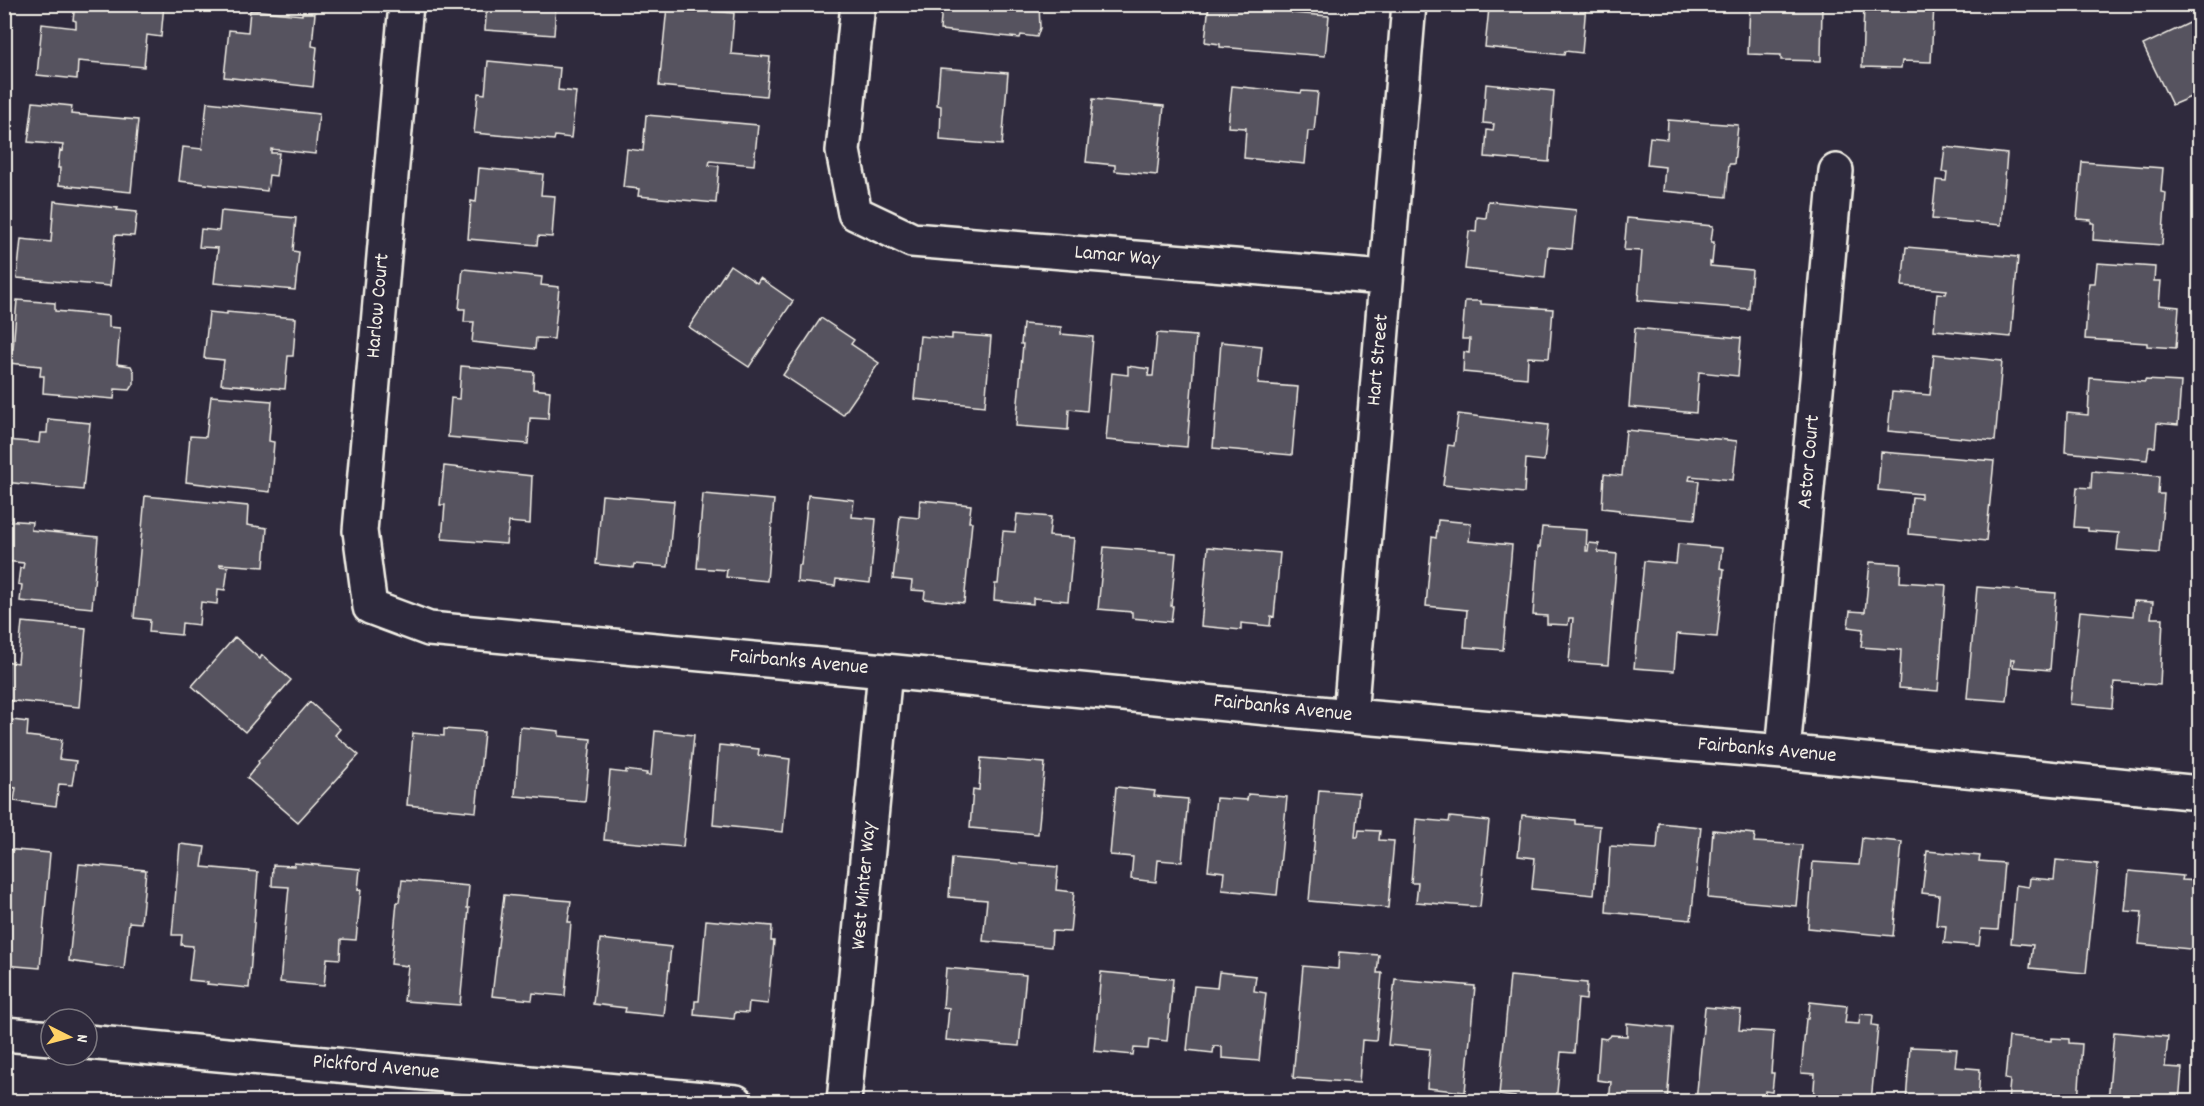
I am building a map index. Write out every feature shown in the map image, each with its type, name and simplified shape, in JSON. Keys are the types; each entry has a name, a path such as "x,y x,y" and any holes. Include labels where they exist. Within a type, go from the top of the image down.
{"street":[{"name":"Harlow Court","path":"370,608 360,531 406,4"},
{"name":"Lamar Way","path":"858,4 843,151 855,213 912,240 1385,278"},
{"name":"Hart Street","path":"1350,716 1409,4"},
{"name":"Astor Court","path":"1783,752 1836,171"},
{"name":"Fairbanks Avenue","path":"370,608 429,629 1350,716 1783,752 2199,793"},
{"name":"West Minter Way","path":"844,1101 885,671"},
{"path":"4,1034 39,1037"},
{"name":"Pickford Avenue","path":"99,1043 736,1101"}],"building":[{"path":"164,4 161,37 147,35 144,67 78,61 77,79 37,75 42,24 76,28 76,21 73,20 75,5"},
{"path":"487,4 556,4 554,35 485,30"},
{"path":"942,4 1039,4 1040,28 1037,37 1021,35 1020,38 940,30"},
{"path":"1209,4 1293,4 1292,13 1329,16 1325,56 1220,47 1220,44 1205,42"},
{"path":"1495,4 1586,4 1582,53 1565,51 1564,55 1485,47 1489,8 1495,9"},
{"path":"1750,4 1822,4 1821,61 1781,60 1781,55 1748,54"},
{"path":"1864,4 1934,4 1931,62 1902,61 1901,68 1862,67"},
{"path":"667,7 734,13 731,54 770,57 766,96 659,86"},
{"path":"250,10 302,15 302,13 315,13 312,46 317,47 313,87 224,77 229,30 248,32"},
{"path":"2200,18 2200,93 2172,105 2143,45"},
{"path":"488,61 560,68 558,90 576,92 571,138 555,136 554,140 474,133 478,93 485,94"},
{"path":"940,68 1008,73 1002,145 940,140 941,106 937,105"},
{"path":"1486,84 1554,91 1549,162 1485,157 1487,130 1493,131 1494,124 1483,123"},
{"path":"1232,86 1301,93 1302,91 1318,92 1314,131 1308,131 1305,164 1244,158 1246,128 1228,127"},
{"path":"1093,99 1164,106 1157,175 1115,171 1115,165 1086,162"},
{"path":"33,102 72,106 71,114 138,120 131,192 59,185 60,168 58,168 60,150 62,151 63,145 28,142"},
{"path":"207,102 319,114 315,154 271,149 271,153 279,153 276,176 269,175 267,191 179,181 183,147 202,149"},
{"path":"646,115 758,125 754,165 710,161 709,165 719,166 716,203 638,196 639,189 623,187 627,149 643,151"},
{"path":"1668,120 1738,125 1734,164 1729,164 1726,197 1663,191 1665,167 1647,165 1650,137 1667,139"},
{"path":"1945,147 2007,154 2001,225 1932,219 1936,180 1946,181 1947,172 1942,172"},
{"path":"2082,162 2163,168 2161,192 2166,193 2162,245 2093,240 2094,223 2091,223 2091,220 2077,219"},
{"path":"479,168 543,174 541,195 555,196 552,237 538,236 537,245 468,239 471,201 476,202"},
{"path":"54,201 137,212 134,236 115,235 110,286 17,278 21,239 51,242"},
{"path":"1488,201 1576,210 1572,249 1548,247 1545,278 1465,269 1469,231 1476,232 1477,217 1486,218"},
{"path":"221,211 296,218 293,251 299,252 295,290 214,283 218,248 199,247 201,229 219,231"},
{"path":"1627,218 1713,226 1711,242 1714,242 1710,266 1752,270 1749,309 1638,300 1642,251 1624,250"},
{"path":"1906,247 2018,257 2011,337 1934,330 1937,293 1946,294 1947,290 1902,286"},
{"path":"2097,263 2155,267 2154,281 2161,281 2159,305 2179,307 2176,348 2147,346 2147,343 2085,339 2089,283 2095,283"},
{"path":"730,265 757,283 760,278 793,301 749,367 689,327"},
{"path":"463,269 542,277 541,285 559,287 554,339 536,338 535,349 472,342 474,322 464,322 465,309 459,309"},
{"path":"17,300 55,303 55,311 109,316 109,327 120,328 117,364 131,366 134,372 134,384 130,390 115,389 114,399 43,393 44,376 40,376 41,366 8,363 9,349 13,349"},
{"path":"1465,301 1553,309 1549,358 1528,357 1527,378 1463,372 1464,352 1469,353 1470,339 1462,339"},
{"path":"209,312 296,318 293,356 288,356 285,389 221,384 224,360 204,358"},
{"path":"821,318 854,340 851,344 879,363 843,415 783,375"},
{"path":"1023,324 1061,327 1061,334 1093,337 1087,411 1069,409 1068,430 1016,426"},
{"path":"1635,328 1741,338 1738,376 1699,372 1696,413 1629,407"},
{"path":"1157,333 1196,336 1187,447 1106,440 1112,373 1128,375 1128,366 1149,369 1148,376 1153,376"},
{"path":"952,334 991,337 985,406 914,399 920,336 952,339"},
{"path":"1221,342 1262,346 1258,384 1298,387 1292,455 1213,448"},
{"path":"1934,354 2002,361 1995,441 1888,431 1892,392 1930,395"},
{"path":"461,366 534,372 533,389 550,391 548,419 530,418 528,444 448,437 451,398 459,399"},
{"path":"2090,378 2181,382 2178,425 2157,423 2155,447 2149,447 2147,460 2065,452 2067,413 2088,415"},
{"path":"211,396 272,401 269,441 274,442 270,492 186,482 190,436 206,437"},
{"path":"1458,414 1548,425 1544,461 1526,459 1524,493 1443,485 1448,445 1454,446"},
{"path":"48,419 90,423 83,490 4,482 7,440 39,443 40,433 47,433"},
{"path":"1626,430 1737,441 1733,480 1690,476 1689,480 1699,481 1695,519 1619,512 1619,510 1602,508 1604,474 1622,476"},
{"path":"1881,452 1994,461 1986,541 1909,534 1912,497 1921,498 1921,494 1878,490"},
{"path":"444,466 532,476 530,524 509,522 506,544 442,539 445,505 440,505"},
{"path":"2092,471 2159,476 2158,494 2164,494 2159,553 2117,550 2119,533 2088,531 2088,528 2074,527 2077,487 2091,488"},
{"path":"703,494 774,500 767,581 726,577 727,570 697,568"},
{"path":"602,495 674,501 668,567 634,564 633,568 596,564"},
{"path":"808,495 854,500 852,517 876,519 870,583 836,579 835,586 797,582 798,565 801,565"},
{"path":"145,496 248,506 247,525 267,528 264,567 220,564 220,566 228,567 225,590 218,589 217,604 201,602 199,625 182,623 181,635 149,632 150,620 134,618"},
{"path":"920,500 971,505 969,522 972,522 964,603 924,599 925,591 911,590 912,581 893,579 900,516 919,518"},
{"path":"1017,514 1051,517 1049,536 1074,538 1068,601 1033,598 1033,604 994,600 995,584 998,584 1003,531 1015,532"},
{"path":"4,520 32,522 31,530 98,537 92,608 20,601 22,585 18,584 20,568 23,568 24,563 4,561"},
{"path":"1438,520 1471,523 1469,541 1512,545 1503,650 1464,647 1467,610 1426,606 1432,537 1436,538"},
{"path":"1542,527 1587,530 1586,551 1588,551 1589,543 1599,544 1598,552 1617,554 1608,665 1569,662 1573,618 1569,618 1568,625 1547,624 1547,616 1533,615 1538,547 1540,547"},
{"path":"1678,544 1722,548 1720,568 1724,569 1717,637 1677,634 1674,671 1634,668 1644,561 1676,564"},
{"path":"1104,547 1176,553 1171,622 1132,618 1132,612 1098,609"},
{"path":"1208,547 1280,553 1274,617 1271,616 1270,626 1241,623 1241,630 1201,626"},
{"path":"1870,562 1901,564 1900,582 1946,585 1938,691 1899,688 1901,650 1861,647 1863,629 1848,627 1850,611 1865,612"},
{"path":"1977,587 2056,593 2050,670 2013,667 2014,659 2011,659 2007,701 1967,698"},
{"path":"2134,601 2153,602 2151,618 2163,618 2160,685 2114,682 2112,708 2070,704 2080,611 2133,616"},
{"path":"22,622 86,628 79,707 4,700 4,661 18,663"},
{"path":"235,637 260,659 262,655 291,680 245,732 192,686"},
{"path":"310,702 340,729 335,735 359,755 298,822 247,778 259,763 258,761"},
{"path":"4,719 28,722 27,736 62,740 59,759 76,761 72,785 59,784 56,806 14,801 16,788 8,787 9,777 4,777"},
{"path":"520,727 559,731 559,736 591,739 585,802 515,796"},
{"path":"444,729 484,732 476,812 407,805 413,733 444,736"},
{"path":"655,731 694,735 683,847 604,840 610,771 626,773 626,770 651,775"},
{"path":"719,745 759,749 758,755 790,759 783,832 713,825"},
{"path":"981,758 1045,763 1038,834 970,828 973,789 979,790"},
{"path":"1116,787 1155,791 1154,796 1188,799 1182,862 1158,860 1156,882 1131,879 1133,857 1110,855"},
{"path":"1319,790 1359,793 1355,837 1358,837 1359,830 1380,831 1379,840 1394,841 1388,908 1309,901"},
{"path":"1248,794 1287,797 1277,895 1222,890 1224,872 1208,870 1216,798 1247,800"},
{"path":"1522,815 1575,820 1575,824 1600,826 1594,895 1532,889 1535,858 1518,856"},
{"path":"1450,817 1489,821 1480,907 1416,902 1418,883 1411,883 1416,819 1449,822"},
{"path":"1659,823 1701,827 1691,920 1606,912 1610,846 1657,849"},
{"path":"1713,830 1755,834 1754,842 1802,845 1796,906 1708,898"},
{"path":"1862,838 1902,842 1893,936 1808,928 1813,862 1859,865"},
{"path":"180,844 205,847 202,867 258,872 249,988 189,980 193,946 181,945 182,935 172,935"},
{"path":"4,849 50,853 40,968 4,965"},
{"path":"1927,851 1980,856 1979,861 2004,863 1998,930 1981,929 1979,946 1944,943 1946,926 1936,925 1939,895 1922,893"},
{"path":"952,858 1058,867 1056,890 1074,892 1070,932 1052,931 1051,947 983,941 987,900 949,897"},
{"path":"2056,860 2098,864 2086,973 2030,968 2033,945 2011,943 2016,885 2029,887 2030,878 2054,880"},
{"path":"294,863 360,869 358,890 361,889 356,940 341,939 340,959 327,958 324,986 280,982 289,887 272,886 273,865 294,866"},
{"path":"79,864 146,870 141,923 129,922 124,969 69,961"},
{"path":"2129,871 2183,876 2182,880 2200,881 2200,950 2139,944 2142,912 2125,911"},
{"path":"402,880 469,886 460,1005 404,1001 408,966 391,964 397,902 399,902"},
{"path":"504,895 571,901 565,996 533,993 532,1000 492,996"},
{"path":"706,920 772,926 771,941 774,941 768,1004 749,1002 748,1013 735,1012 734,1019 694,1015 695,1001 699,1001"},
{"path":"600,939 671,947 664,1016 625,1012 626,1008 593,1004"},
{"path":"1339,952 1379,955 1377,973 1382,973 1376,1041 1362,1040 1359,1083 1293,1078 1303,966 1338,969"},
{"path":"946,968 1026,975 1019,1046 946,1040 949,1008 943,1007"},
{"path":"1101,972 1173,979 1167,1041 1149,1039 1148,1049 1134,1048 1133,1055 1094,1051"},
{"path":"1219,972 1256,976 1254,991 1266,993 1259,1061 1222,1058 1222,1047 1214,1046 1213,1053 1187,1050 1194,986 1217,988"},
{"path":"1510,976 1587,983 1586,1000 1578,999 1574,1053 1561,1052 1556,1102 1514,1102 1515,1097 1499,1095"},
{"path":"1395,979 1475,986 1465,1092 1427,1088 1430,1049 1388,1045"},
{"path":"1810,1002 1847,1006 1845,1023 1859,1024 1860,1014 1873,1015 1872,1025 1878,1026 1871,1102 1813,1102 1815,1074 1801,1073 1806,1019 1808,1019"},
{"path":"1705,1007 1741,1010 1739,1030 1774,1032 1772,1092 1765,1091 1764,1102 1696,1102"},
{"path":"1627,1023 1673,1028 1667,1102 1609,1102 1611,1082 1597,1080 1600,1038 1606,1039 1611,1035 1627,1036"},
{"path":"2114,1032 2168,1037 2165,1067 2182,1068 2179,1102 2108,1102"},
{"path":"2009,1037 2051,1041 2051,1038 2069,1039 2069,1043 2082,1044 2078,1102 2008,1102 2010,1080 2005,1079"},
{"path":"1910,1047 1957,1049 1955,1067 1980,1069 1978,1102 1906,1102"}]}
